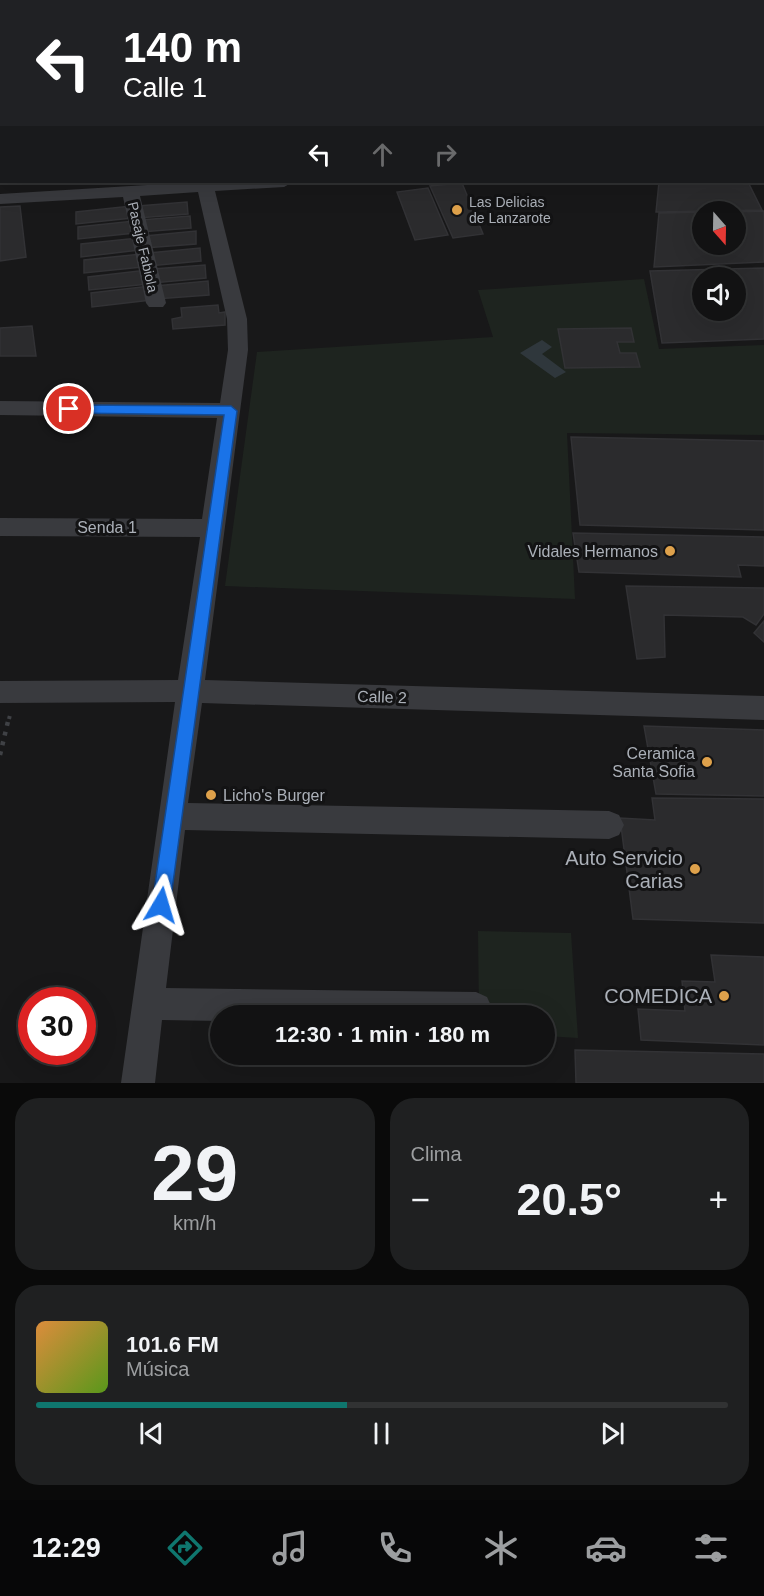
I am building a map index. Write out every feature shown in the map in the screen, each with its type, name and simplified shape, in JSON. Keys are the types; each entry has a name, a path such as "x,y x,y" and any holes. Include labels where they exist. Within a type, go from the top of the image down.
{"street":[{"path":"0,199 244,183"},
{"path":"138,1083 172,816 238,350 237,319 204,184"},
{"name":"Pasaje Fabiola","path":"130,191 156,303"},
{"path":"0,408 231,411"},
{"name":"Senda 1","path":"0,527 214,528"},
{"name":"Calle 2","path":"8,692 190,691 764,708"},
{"path":"172,816 609,825"},
{"path":"148,1004 230,1005"}],"path":[{"path":"0,755 8,692"}],"shaded area":[{"path":"644,279 659,349 764,345 764,435 567,433 575,599 225,586 257,352 493,337 478,290"},
{"path":"542,340 552,347 542,354 566,372 555,378 520,353"},
{"path":"478,931 571,933 578,1038 555,1037 555,1005 479,1005"}],"building":[{"name":"Las Delicias de Lanzarote","path":"462,183 483,234 453,238 430,186"},
{"path":"659,183 748,183 762,210 746,210 746,201 692,201 692,211 656,212"},
{"path":"428,188 448,235 415,240 397,192"},
{"path":"187,202 188,214 138,218 138,206"},
{"path":"20,206 26,257 0,261 0,207"},
{"path":"131,206 132,218 76,224 76,212"},
{"path":"764,211 764,262 654,267 659,213 692,212 692,255 746,255 746,212"},
{"path":"190,216 191,228 141,232 141,220"},
{"path":"134,221 135,233 78,239 78,227"},
{"path":"196,231 196,244 145,248 145,236"},
{"path":"138,238 139,250 81,257 81,244"},
{"path":"200,248 201,261 149,266 149,253"},
{"path":"141,254 142,267 84,273 84,260"},
{"path":"205,265 206,278 153,283 153,269"},
{"path":"746,268 764,268 764,339 662,343 650,271 692,270 692,321 746,321"},
{"path":"147,270 148,284 89,290 88,277"},
{"path":"208,281 209,295 156,299 155,286"},
{"path":"150,286 151,300 92,307 91,293"},
{"path":"218,305 219,313 225,312 225,325 173,329 172,319 182,317 181,308"},
{"path":"32,326 36,356 0,356 0,328"},
{"path":"631,328 634,342 617,342 620,353 636,353 640,367 565,368 558,329"},
{"path":"571,437 764,441 764,530 580,525"},
{"name":"Vidales Hermanos","path":"573,533 764,537 764,566 738,565 741,577 579,572"},
{"path":"626,586 764,588 764,614 756,625 743,617 664,615 665,657 637,659"},
{"path":"764,621 764,642 754,633"},
{"name":"Ceramica Santa Sofia","path":"644,726 764,730 764,796 656,794"},
{"name":"Auto Servicio Carias","path":"652,798 764,799 764,923 633,919 620,818 655,820"},
{"name":"COMEDICA","path":"711,955 764,957 764,1045 641,1040 638,1009 685,1011 682,981 715,982"},
{"path":"575,1050 764,1054 764,1083 576,1083"}],"place":[{"name":"Las Delicias de Lanzarote","path":"457,210"},
{"name":"Vidales Hermanos","path":"670,551"},
{"name":"Ceramica Santa Sofia","path":"707,762"},
{"name":"Licho's Burger","path":"211,795"},
{"name":"Auto Servicio Carias","path":"695,869"},
{"name":"COMEDICA","path":"724,996"}],"route":[{"path":"69,409 231,411 161,905"}]}
